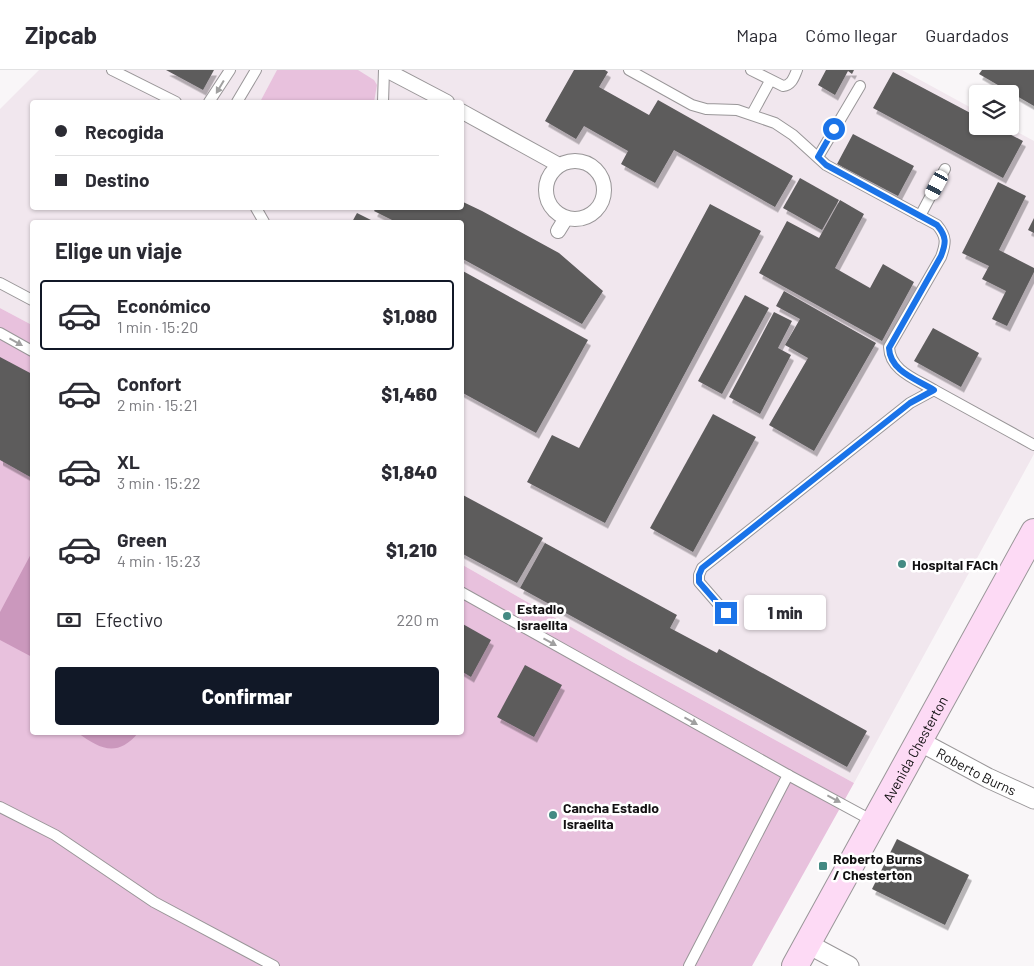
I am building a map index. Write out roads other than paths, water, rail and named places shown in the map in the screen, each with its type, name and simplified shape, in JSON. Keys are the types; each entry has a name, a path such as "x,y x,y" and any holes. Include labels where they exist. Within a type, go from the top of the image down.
{"main road":[{"name":"Avenida Chesterton","path":"795,966 1034,532"}],"street":[{"path":"385,70 443,100"},
{"path":"464,112 560,165"},
{"path":"572,161 582,162 591,166 599,173 603,182 604,194 594,212 576,219 566,218 553,210 547,201 545,192 547,180 560,165 572,161"},
{"path":"558,231 566,218"},
{"name":"Roberto Burns","path":"919,740 988,778 1034,799"},
{"path":"808,944 849,966"}],"lane":[{"path":"112,70 172,100"},
{"path":"210,100 230,70"},
{"path":"237,100 256,70"},
{"path":"383,100 385,70"},
{"path":"629,70 692,105 706,109 737,110 752,114 781,127 793,135 826,165 937,225 944,233 946,242 941,256 889,348 889,356 896,367 934,390 1034,444"},
{"path":"751,70 783,86 787,86 791,82 797,70"},
{"path":"752,114 770,81"},
{"path":"818,157 860,86"},
{"path":"920,216 945,169"},
{"path":"0,283 30,299"},
{"path":"0,333 30,350"},
{"path":"726,613 699,582 702,568 910,403 934,390"},
{"path":"464,594 874,821"},
{"path":"689,966 788,775"},
{"path":"0,807 55,834 154,902 274,966"}],"place":[{"name":"Hospital FACh","path":"902,564"},
{"name":"Estadio Israelita","path":"507,616"},
{"name":"Cancha Estadio Israelita","path":"553,815"},
{"name":"Roberto Burns / Chesterton","path":"823,866"}]}
